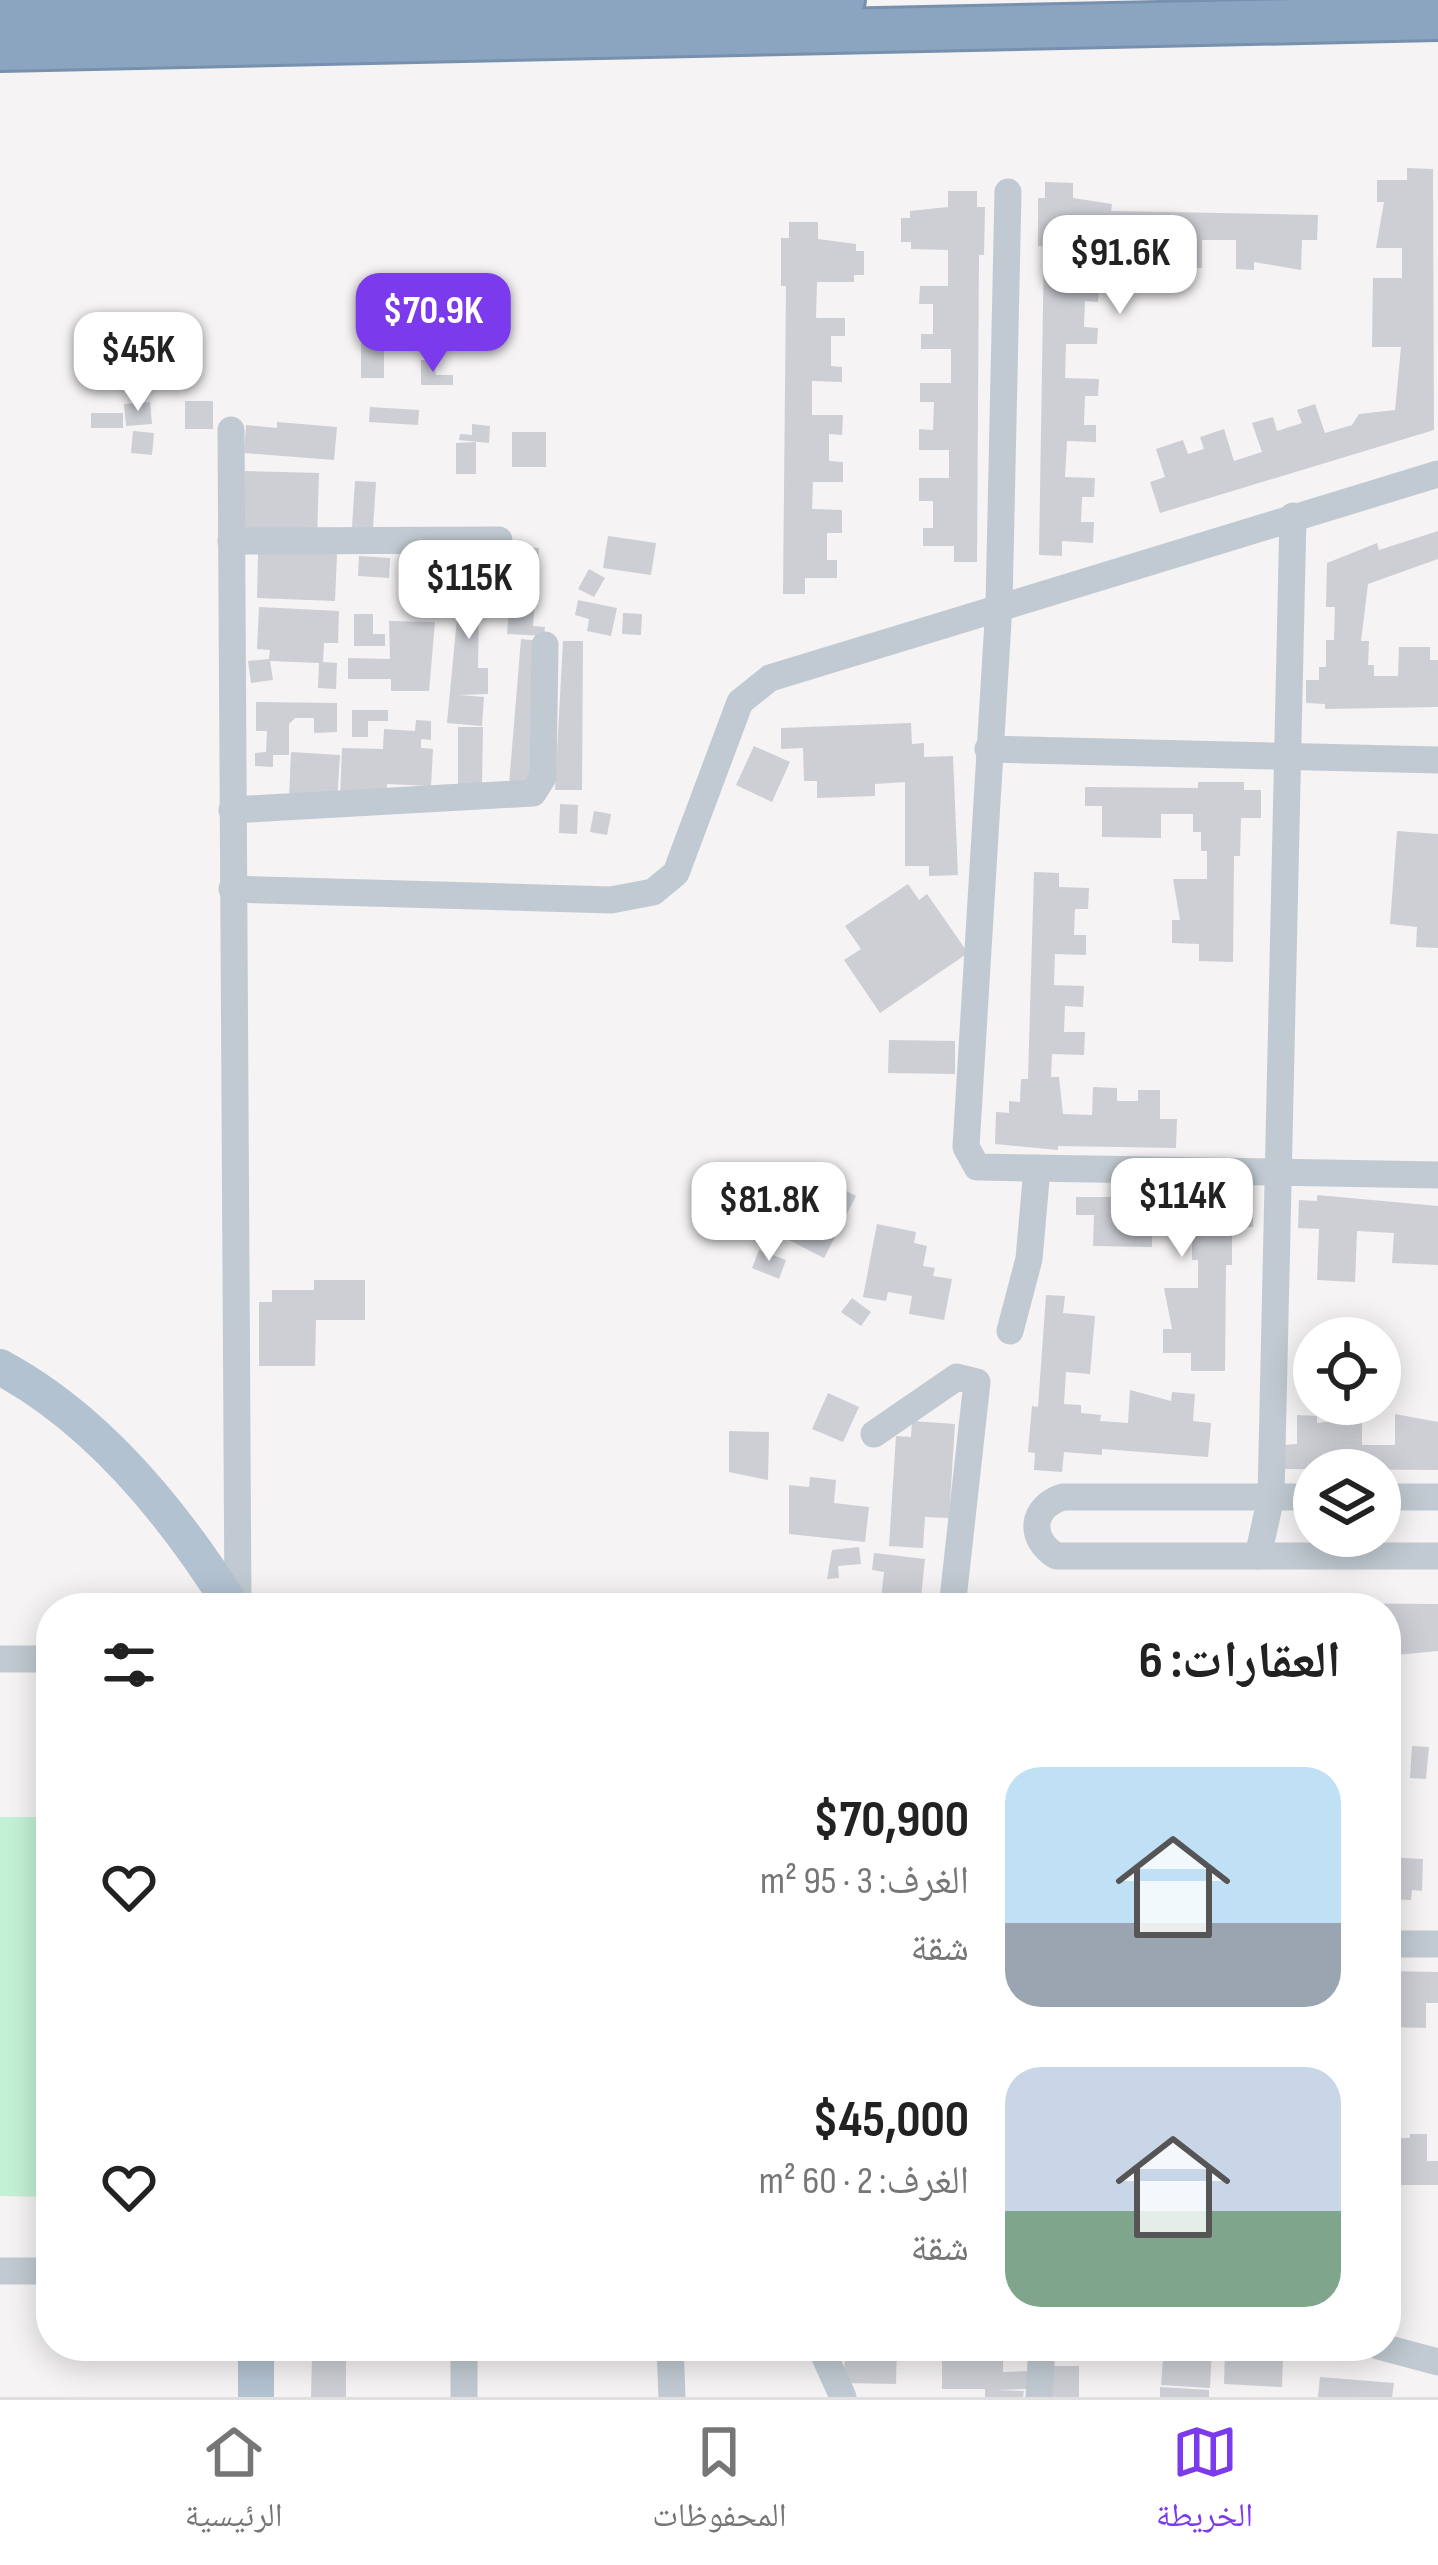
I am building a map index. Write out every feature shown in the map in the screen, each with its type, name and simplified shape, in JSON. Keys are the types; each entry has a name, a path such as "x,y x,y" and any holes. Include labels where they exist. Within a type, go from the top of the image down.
{"highway":[{"path":"0,17 842,0"},
{"path":"0,49 1438,18"}],"main road":[{"path":"0,1367 44,1391 84,1426 191,1542 225,1593"},
{"path":"256,2361 256,2397"}],"street":[{"path":"1008,192 999,605 966,1147 977,1168 1438,1174"},
{"path":"231,430 235,1593"},
{"path":"232,890 611,900 652,892 676,873 691,843 740,702 770,678 1438,473"},
{"path":"1258,1556 1271,1497 1293,516"},
{"path":"231,541 499,540"},
{"path":"232,810 533,793 543,778 545,645"},
{"path":"988,749 1438,760"},
{"path":"1010,1331 1029,1258 1037,1168"},
{"path":"874,1434 958,1378 977,1382 954,1593"},
{"path":"1293,1497 1063,1497 1049,1501 1035,1523 1037,1537 1056,1556 1438,1556"},
{"path":"1401,1497 1438,1497"},
{"path":"0,1659 36,1659"},
{"path":"1401,1944 1438,1944"},
{"path":"0,2271 36,2271"},
{"path":"1401,2352 1438,2362"},
{"path":"464,2361 464,2397"},
{"path":"671,2361 672,2397"},
{"path":"827,2361 843,2397"},
{"path":"1039,2397 1041,2361"}],"green space":[{"path":"0,1817 36,1817 36,2197 0,2196"}],"building":[{"path":"1407,168 1433,169 1434,430 1160,513 1150,482 1165,477 1156,449 1183,440 1188,454 1204,449 1200,437 1224,429 1234,461 1262,452 1252,423 1273,417 1277,431 1302,423 1297,410 1315,404 1325,433 1352,425 1359,414 1395,410 1401,347 1372,347 1373,278 1402,278 1402,248 1376,248 1384,202 1377,202 1377,180 1407,180"},
{"path":"1045,182 1073,183 1073,198 1112,204 1111,211 1318,215 1317,240 1302,240 1301,270 1254,262 1254,270 1236,269 1236,240 1202,240 1202,268 1137,267 1138,237 1068,242 1067,281 1099,282 1098,302 1085,301 1084,327 1098,328 1097,344 1066,344 1065,378 1099,379 1098,396 1085,396 1084,425 1096,425 1096,442 1067,441 1065,477 1095,478 1094,497 1082,497 1081,522 1094,522 1093,543 1062,541 1062,556 1039,555 1044,246 1038,246 1038,198 1045,198"},
{"path":"948,191 977,191 977,207 985,207 984,255 979,255 977,562 954,562 954,546 923,546 923,528 933,528 933,501 919,501 919,478 949,478 949,450 919,450 919,429 933,430 934,402 920,402 920,383 951,383 951,349 921,349 921,334 933,334 933,304 919,304 920,286 948,286 948,250 911,249 911,242 901,242 901,218 910,218 910,211 948,207"},
{"path":"789,222 818,222 818,239 856,244 856,251 864,251 864,275 854,275 854,282 817,282 816,318 845,318 845,336 831,336 831,366 842,367 842,382 812,381 812,415 843,415 842,435 829,434 829,461 843,462 843,482 813,482 812,509 842,510 842,533 827,533 827,560 837,560 837,578 805,578 805,594 783,594 786,286 781,286 781,238 789,238"},
{"path":"384,342 384,378 361,378 361,343"},
{"path":"421,360 435,360 436,375 453,375 453,385 421,385"},
{"path":"185,401 213,401 213,429 185,429"},
{"path":"150,402 152,424 126,426 124,404"},
{"path":"370,407 419,410 418,425 369,422"},
{"path":"91,413 123,413 123,428 91,428"},
{"path":"277,422 337,427 334,460 244,453 246,425 277,428"},
{"path":"472,424 490,426 489,443 459,440 460,434 472,435"},
{"path":"133,431 154,433 152,455 131,453"},
{"path":"512,432 546,432 546,467 512,467"},
{"path":"476,442 476,474 456,474 456,443"},
{"path":"244,471 319,473 317,539 242,537"},
{"path":"355,481 376,482 373,528 352,527"},
{"path":"1438,531 1438,559 1368,584 1361,641 1369,641 1368,665 1374,665 1374,676 1398,676 1399,647 1430,647 1430,660 1438,660 1438,707 1325,709 1325,704 1306,703 1306,680 1319,680 1319,667 1326,667 1326,640 1334,640 1335,607 1326,607 1327,563 1377,543 1379,550"},
{"path":"608,536 656,543 651,575 603,568"},
{"path":"464,545 488,545 486,607 479,606 478,668 488,668 488,694 459,695 484,697 482,726 447,723"},
{"path":"514,546 539,548 533,626 545,627 544,636 507,634"},
{"path":"258,554 337,554 335,601 257,598"},
{"path":"359,556 390,558 389,578 358,576"},
{"path":"416,558 439,560 436,596 413,593"},
{"path":"589,569 605,578 594,597 578,589"},
{"path":"578,600 617,608 611,636 587,631 589,619 575,615"},
{"path":"259,607 339,611 338,643 324,643 323,662 337,663 336,689 318,688 319,663 270,661 273,680 251,683 248,661 269,659 270,650 257,649"},
{"path":"623,613 642,614 641,635 622,634"},
{"path":"354,614 373,614 373,634 385,634 385,646 354,646"},
{"path":"389,621 435,622 429,691 391,691 391,679 348,679 348,658 390,659"},
{"path":"521,639 540,641 529,787 509,785"},
{"path":"563,641 583,641 582,790 555,790"},
{"path":"256,702 337,703 337,732 314,733 314,718 295,718 289,724 289,755 273,755 273,767 255,766 255,753 266,752 267,731 256,731"},
{"path":"352,710 388,710 388,721 368,721 368,737 352,737"},
{"path":"416,720 431,721 431,740 421,739 421,748 433,749 431,786 387,784 386,803 340,800 342,748 383,749 384,729 415,731"},
{"path":"911,723 912,744 924,743 924,757 953,756 958,875 929,876 929,866 905,866 905,782 875,784 875,796 817,798 817,781 804,781 803,748 781,749 781,728"},
{"path":"458,727 483,727 482,786 458,785"},
{"path":"754,746 790,762 772,802 736,785"},
{"path":"291,752 340,755 337,801 289,799"},
{"path":"1198,782 1244,782 1244,790 1261,790 1261,818 1241,818 1240,856 1234,856 1233,962 1199,961 1199,944 1172,943 1172,920 1180,920 1173,879 1207,879 1207,851 1201,851 1201,832 1193,832 1193,814 1161,814 1161,838 1102,837 1102,806 1085,806 1085,787 1198,788"},
{"path":"560,804 578,805 577,834 559,833"},
{"path":"594,811 611,814 607,835 590,832"},
{"path":"1397,831 1438,834 1438,948 1416,947 1417,927 1390,924"},
{"path":"1034,872 1059,873 1059,887 1089,888 1088,909 1075,909 1074,935 1086,935 1086,955 1055,954 1054,985 1084,986 1083,1007 1065,1006 1064,1032 1085,1032 1084,1055 1052,1054 1051,1077 1059,1077 1063,1114 1092,1115 1093,1087 1117,1088 1117,1101 1138,1101 1138,1090 1160,1090 1160,1119 1177,1119 1176,1148 1058,1146 1058,1150 995,1144 996,1112 1009,1113 1009,1101 1020,1102 1021,1079 1028,1079"},
{"path":"908,884 919,900 927,894 968,953 880,1013 844,960 861,949 845,926"},
{"path":"889,1040 955,1041 955,1074 888,1073"},
{"path":"821,1178 856,1196 824,1258 789,1240"},
{"path":"1189,1191 1236,1192 1235,1199 1253,1199 1253,1227 1232,1227 1232,1265 1226,1265 1225,1371 1191,1371 1191,1353 1163,1353 1163,1329 1172,1329 1164,1288 1198,1288 1198,1260 1192,1260 1192,1241 1184,1241 1184,1223 1152,1223 1152,1247 1093,1246 1094,1215 1076,1215 1076,1197 1189,1197"},
{"path":"1317,1195 1438,1206 1438,1265 1392,1263 1394,1233 1357,1231 1355,1282 1317,1280 1319,1229 1298,1228 1299,1200 1317,1201"},
{"path":"877,1224 916,1232 914,1243 927,1246 923,1266 935,1268 933,1276 952,1279 944,1320 909,1314 912,1296 888,1292 886,1301 863,1297"},
{"path":"759,1250 786,1260 779,1279 752,1268"},
{"path":"314,1280 365,1280 365,1320 316,1320 315,1366 259,1366 259,1302 272,1302 272,1290 314,1290"},
{"path":"1046,1295 1065,1296 1063,1313 1095,1316 1090,1374 1066,1372 1064,1404 1081,1405 1081,1413 1101,1415 1100,1421 1128,1423 1130,1390 1171,1401 1172,1392 1195,1394 1193,1421 1211,1423 1208,1457 1102,1449 1102,1455 1064,1452 1062,1472 1034,1470 1035,1453 1028,1452 1032,1406 1038,1407"},
{"path":"852,1298 871,1312 861,1326 841,1312"},
{"path":"828,1393 859,1407 843,1442 812,1429"},
{"path":"1401,1415 1438,1422 1438,1470 1401,1470 1401,1449 1293,1449 1293,1469 1282,1469 1283,1445 1297,1444 1297,1425 1362,1425 1362,1445 1395,1445 1395,1425 1401,1425"},
{"path":"912,1421 955,1424 949,1518 925,1517 923,1548 889,1546 896,1436 911,1437"},
{"path":"729,1431 769,1432 768,1480 729,1472"},
{"path":"810,1477 836,1480 834,1503 869,1507 865,1542 789,1534 789,1485 809,1487"},
{"path":"859,1547 861,1564 838,1566 839,1578 827,1579 832,1550"},
{"path":"874,1553 925,1559 922,1593 882,1593 884,1572 872,1570"},
{"path":"1401,1604 1438,1604 1438,1651 1401,1655"},
{"path":"1412,1746 1429,1747 1426,1779 1410,1778"},
{"path":"1401,1858 1423,1859 1422,1891 1412,1890 1411,1900 1401,1900"},
{"path":"1401,1971 1438,1972 1438,2003 1426,2003 1426,2028 1401,2027"},
{"path":"1410,2134 1427,2134 1427,2161 1438,2161 1438,2185 1401,2185 1401,2138 1410,2138"},
{"path":"312,2361 346,2361 346,2397 311,2397"},
{"path":"845,2361 897,2361 896,2384 844,2383"},
{"path":"942,2361 1003,2361 1003,2372 1027,2371 1027,2389 996,2390 1024,2391 1023,2397 985,2397 985,2389 942,2389"},
{"path":"1163,2361 1211,2361 1210,2388 1161,2385"},
{"path":"1225,2361 1283,2361 1282,2387 1224,2384"},
{"path":"1044,2366 1079,2366 1079,2397 1043,2397"},
{"path":"1320,2377 1394,2383 1392,2397 1318,2397"},
{"path":"1160,2387 1209,2390 1209,2397 1160,2397"}]}
